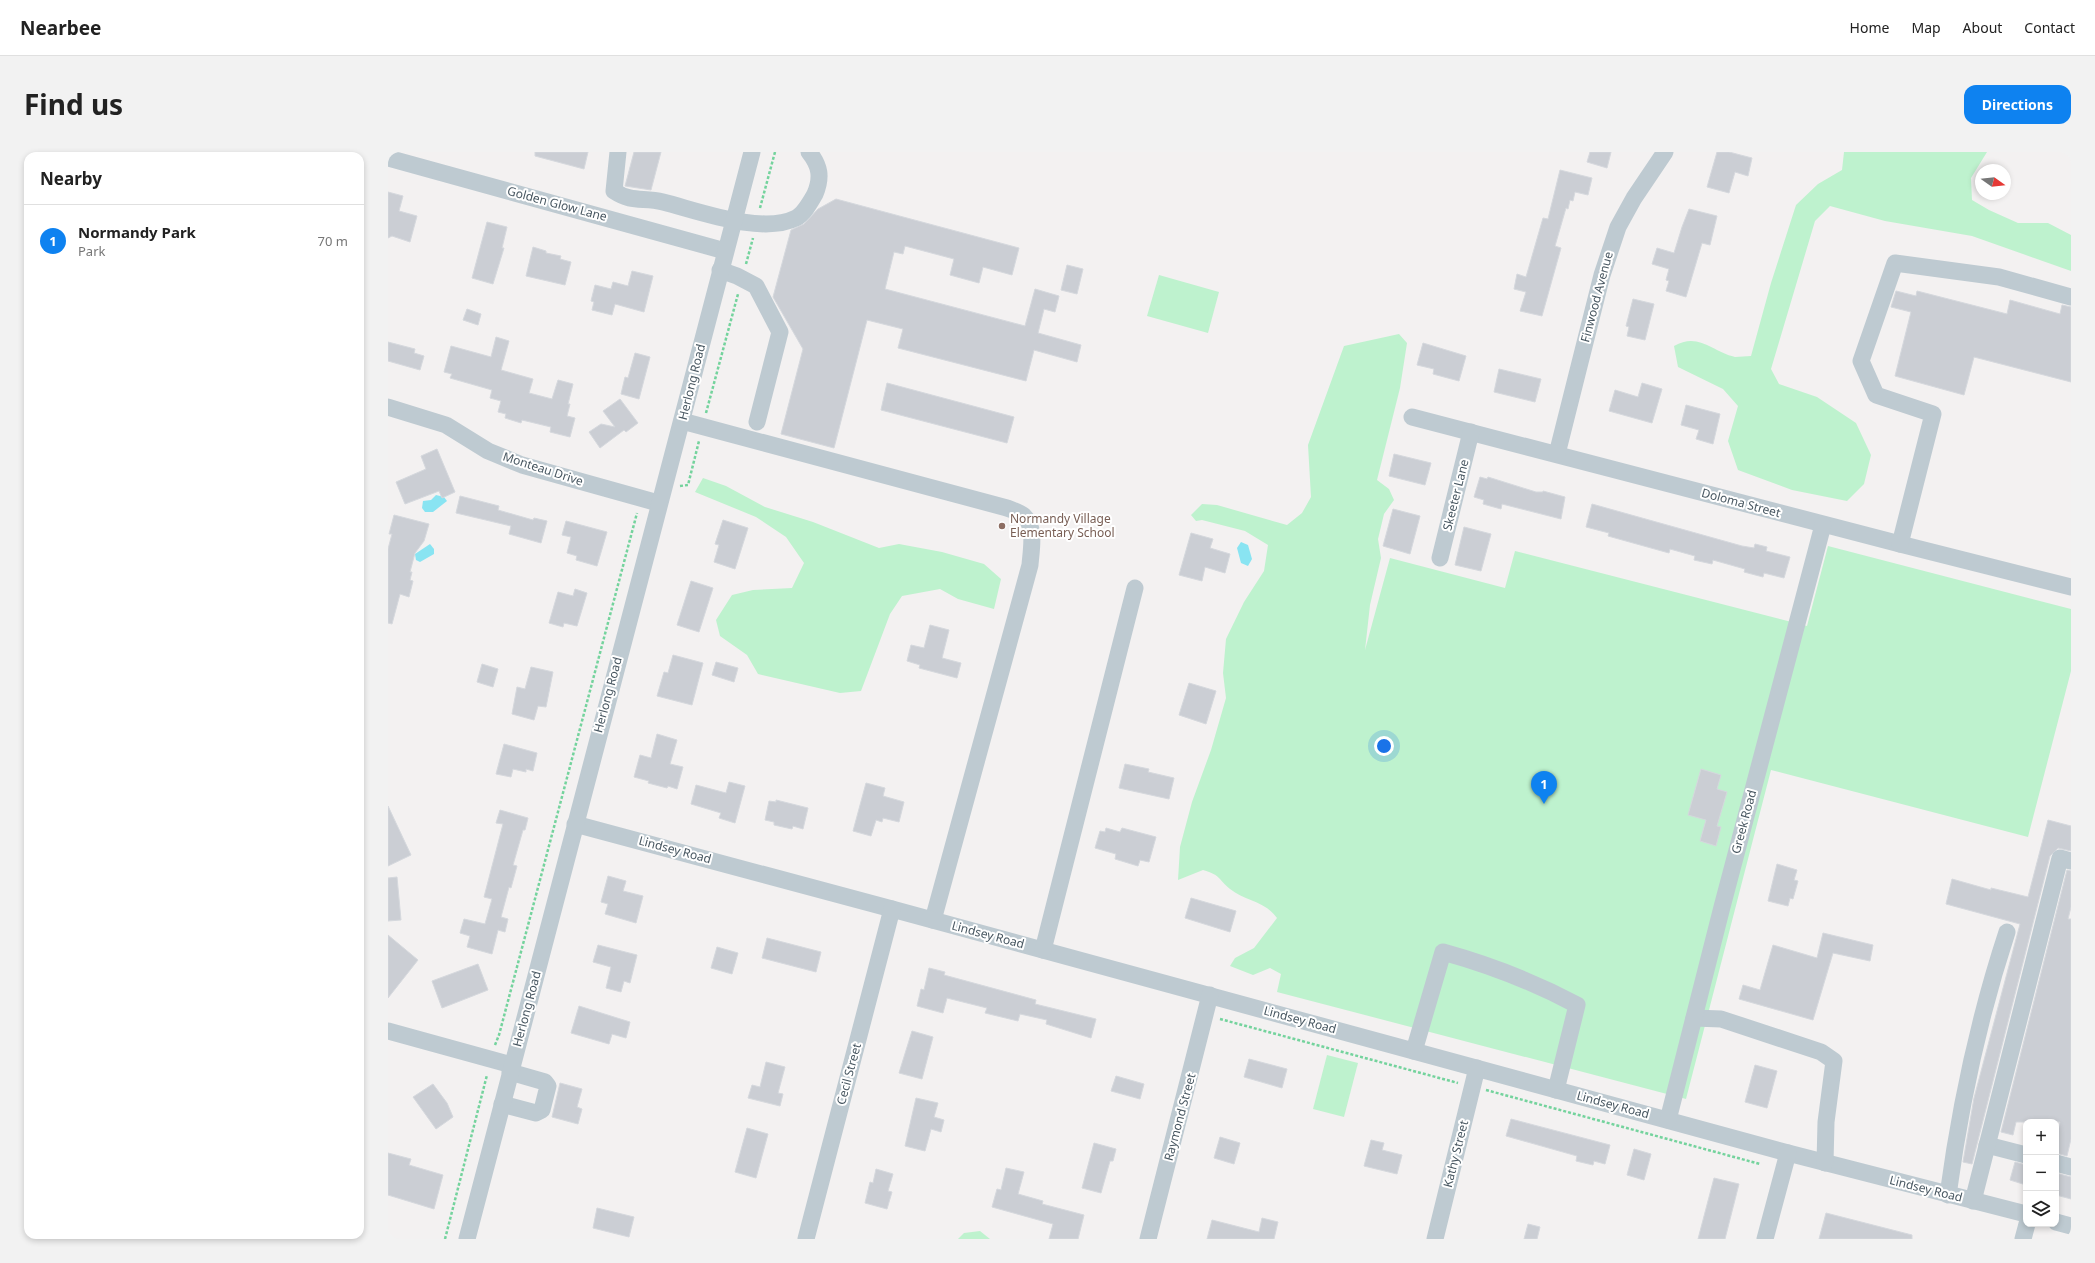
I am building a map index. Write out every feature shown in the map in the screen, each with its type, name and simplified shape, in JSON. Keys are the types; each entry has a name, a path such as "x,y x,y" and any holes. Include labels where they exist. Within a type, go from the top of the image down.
{"street":[{"path":"618,152 614,191 624,198 658,201 756,225 778,223 798,217 812,200 820,178 818,163 809,152"},
{"name":"Herlong Road","path":"467,1239 658,503 682,421 720,270 752,152"},
{"name":"Finwood Avenue","path":"1557,454 1602,274 1618,227 1634,198 1664,152"},
{"name":"Golden Glow Lane","path":"388,158 725,251"},
{"path":"1900,544 1934,414 1876,395 1860,361 1895,263 1999,277 2071,297"},
{"path":"720,270 742,278 756,286 780,332 757,422"},
{"name":"Monteau Drive","path":"388,407 446,425 488,451 522,465 658,503"},
{"name":"Doloma Street","path":"1412,417 1823,525 2071,587"},
{"path":"682,421 1006,508 1024,516 1031,531 1032,544 1030,565 933,920"},
{"name":"Skeeter Lane","path":"1440,558 1471,432"},
{"name":"Greek Road","path":"1668,1120 1823,525"},
{"path":"1043,950 1134,588"},
{"name":"Lindsey Road","path":"575,824 1825,1163 2023,1213"},
{"path":"1973,1201 2060,858 2071,860"},
{"name":"Cecil Street","path":"806,1239 892,909"},
{"path":"1948,1195 1963,1100 1990,985 2008,932"},
{"path":"1414,1051 1443,952 1449,953 1520,977 1578,1005 1556,1090"},
{"name":"Raymond Street","path":"1148,1239 1206,1016 1210,995"},
{"path":"1694,1018 1720,1019 1821,1052 1834,1061 1826,1122 1825,1163"},
{"path":"388,1031 511,1069 545,1082 548,1086 542,1110 536,1113 502,1104"},
{"name":"Kathy Street","path":"1435,1239 1477,1068"},
{"path":"1987,1145 2023,1154"},
{"path":"1765,1239 1788,1153"},
{"path":"2059,1164 2071,1167"},
{"path":"2059,1223 2071,1226"},
{"path":"2023,1239 2025,1227"}],"path":[{"path":"664,484 688,486 775,152"},
{"path":"494,1048 499,1035 637,513 633,509"},
{"path":"1206,1016 1784,1170"},
{"path":"445,1239 489,1070"}],"green space":[{"path":"1844,152 1987,152 1980,164 1975,164 1975,172 1971,178 1972,200 1989,210 2018,223 2048,223 2071,235 2071,271 1972,236 1885,221 1830,206 1815,221 1771,369 1779,384 1817,397 1856,423 1871,455 1864,484 1847,501 1792,490 1738,470 1728,441 1738,406 1723,389 1678,367 1674,346 1683,342 1691,341 1705,344 1727,355 1735,357 1751,356 1771,283 1796,205 1818,184 1842,170"},
{"path":"1159,275 1219,292 1208,333 1147,316"},
{"path":"1399,334 1407,343 1400,388 1377,480 1389,489 1394,500 1384,514 1378,539 1381,558 1370,605 1365,650 1390,558 1505,588 1515,551 1807,626 1828,546 2071,609 2071,671 2028,837 1771,770 1686,1099 1277,992 1281,974 1270,968 1253,975 1230,966 1235,958 1254,948 1277,918 1272,912 1267,908 1236,893 1209,872 1203,870 1178,880 1180,847 1192,802 1211,750 1226,698 1223,673 1226,639 1244,602 1264,571 1268,545 1245,531 1202,520 1196,521 1191,515 1202,504 1217,505 1287,525 1302,513 1311,497 1308,445 1344,346"},
{"path":"703,478 726,486 765,507 813,522 879,548 899,544 942,552 984,564 1001,579 994,609 958,599 940,589 902,596 890,614 861,691 840,693 758,674 747,655 720,636 716,620 732,595 753,590 792,588 804,563 786,537 756,517 695,492"},
{"path":"1327,1055 1358,1063 1344,1117 1313,1109"},
{"path":"980,1231 990,1239 958,1239 964,1233"}],"water":[{"path":"436,495 444,497 447,501 433,512 425,512 422,508 423,501 431,500"},
{"path":"1241,542 1248,545 1252,559 1248,566 1241,563 1237,548"},
{"path":"430,544 434,549 434,554 420,562 416,560 415,554"}],"building":[{"path":"535,152 588,152 584,169 535,156"},
{"path":"634,152 661,152 651,190 625,186"},
{"path":"1590,152 1611,152 1607,168 1587,162"},
{"path":"1717,152 1729,152 1752,158 1748,176 1735,172 1729,193 1707,187"},
{"path":"1560,170 1592,178 1588,195 1575,192 1573,201 1570,200 1568,209 1566,208 1555,246 1561,248 1542,316 1520,311 1526,292 1514,289 1517,274 1526,277 1543,218 1548,219"},
{"path":"388,192 403,196 399,211 417,216 410,242 392,236 388,238"},
{"path":"836,199 1019,248 1012,275 983,267 979,283 950,275 954,259 905,246 903,254 894,252 885,289 1025,326 1035,289 1059,296 1055,312 1044,309 1038,333 1081,345 1077,362 1034,350 1026,381 898,348 903,329 867,320 834,448 781,434 803,349 773,297 791,230 804,224 818,209"},
{"path":"1689,209 1717,216 1710,245 1702,243 1686,297 1666,291 1669,281 1666,280 1669,269 1652,264 1657,248 1674,253"},
{"path":"487,222 507,227 502,248 504,248 493,284 472,278"},
{"path":"533,247 546,251 546,253 561,256 560,259 571,262 565,285 526,276"},
{"path":"1067,265 1083,269 1077,294 1061,290"},
{"path":"632,271 653,276 644,312 615,304 612,315 592,310 594,302 591,301 595,285 611,289 613,282 628,286"},
{"path":"1896,291 1916,296 1917,291 2007,314 2010,300 2060,314 2062,305 2071,307 2071,382 1974,357 1964,395 1895,376 1911,312 1891,307"},
{"path":"1633,299 1654,304 1645,340 1627,336 1629,327 1626,326"},
{"path":"467,309 481,314 478,325 463,320"},
{"path":"496,337 509,341 501,370 533,379 529,393 552,399 558,380 573,384 568,404 570,404 567,416 575,418 570,437 550,432 551,427 522,420 521,423 505,418 506,414 498,412 501,401 490,398 492,390 450,378 452,374 444,372 451,346 491,357"},
{"path":"388,342 415,349 414,353 424,356 420,370 388,361"},
{"path":"1423,343 1466,356 1459,381 1433,374 1434,369 1417,365"},
{"path":"635,353 650,357 639,399 621,394 625,377 628,378"},
{"path":"1499,369 1541,379 1535,402 1494,392"},
{"path":"887,383 1014,417 1007,443 881,410"},
{"path":"1642,383 1662,389 1652,423 1609,411 1615,390 1638,397"},
{"path":"620,399 638,423 626,432 624,430 600,448 589,432 601,424 615,427 603,411"},
{"path":"1686,405 1720,414 1713,444 1696,439 1699,430 1681,425"},
{"path":"437,449 455,492 442,498 439,491 405,504 396,482 426,469 421,456"},
{"path":"1394,454 1431,463 1425,485 1389,476"},
{"path":"1480,477 1487,479 1488,477 1536,492 1543,491 1565,497 1561,519 1502,504 1501,509 1483,504 1484,500 1474,497"},
{"path":"460,496 499,506 498,510 533,520 534,518 547,521 541,543 509,534 511,526 456,513"},
{"path":"1592,504 1742,546 1754,548 1755,544 1767,547 1766,551 1790,557 1784,578 1764,573 1763,577 1744,572 1745,569 1713,560 1712,564 1694,560 1695,556 1670,549 1669,553 1608,536 1609,533 1586,527"},
{"path":"1393,509 1420,516 1410,554 1383,546"},
{"path":"394,515 429,524 424,541 415,553 410,572 412,572 410,580 413,581 409,597 400,594 392,624 388,623 388,549 392,534 389,534"},
{"path":"723,520 748,528 735,569 714,562 719,545 715,544"},
{"path":"566,521 607,532 597,566 576,560 577,556 567,553 571,537 562,535"},
{"path":"1464,527 1491,534 1481,571 1455,565"},
{"path":"1191,533 1213,539 1210,548 1230,554 1225,573 1205,567 1202,581 1179,575"},
{"path":"691,581 713,588 699,632 677,625"},
{"path":"575,589 587,593 577,626 564,623 563,627 549,623 558,592 573,596"},
{"path":"930,625 949,630 942,658 961,663 957,678 919,668 920,665 907,661 911,645 924,648"},
{"path":"673,655 703,663 692,705 657,696 664,672 668,673"},
{"path":"716,662 738,668 734,682 712,675"},
{"path":"482,664 498,669 493,687 477,682"},
{"path":"531,667 553,672 546,707 538,706 534,720 512,714 517,687 525,689"},
{"path":"1189,683 1216,691 1206,724 1179,715"},
{"path":"657,734 677,740 670,764 683,767 677,789 648,783 649,781 634,777 640,755 651,758"},
{"path":"504,744 537,753 533,771 526,769 526,772 513,769 511,777 496,774"},
{"path":"1125,764 1149,769 1148,772 1174,778 1169,799 1119,788"},
{"path":"1701,769 1721,775 1717,789 1727,792 1717,826 1721,827 1716,846 1700,841 1706,820 1688,815"},
{"path":"729,782 745,786 735,823 719,818 721,813 691,804 696,785 726,793"},
{"path":"866,783 885,788 883,796 904,802 899,822 883,818 882,822 876,820 871,836 853,831"},
{"path":"776,800 808,808 803,829 793,826 792,829 774,825 774,822 765,820 769,801 776,802"},
{"path":"388,806 411,855 388,866"},
{"path":"500,810 528,818 513,865 517,866 511,888 509,887 501,917 508,919 505,932 498,930 492,954 467,947 470,936 460,933 464,919 485,924 492,899 484,897 503,824 496,823"},
{"path":"2048,820 2071,826 2071,851 2058,848 2050,856 1972,1164 1963,1162 1974,1098 2020,924 1946,904 1952,879 1991,890 1991,888 2028,897"},
{"path":"1106,828 1120,832 1122,828 1156,837 1149,862 1140,860 1138,866 1115,859 1116,854 1095,848 1100,831 1105,832"},
{"path":"1777,864 1797,870 1794,880 1798,881 1793,899 1790,898 1788,906 1768,901"},
{"path":"2067,870 2071,871 2071,907 2068,919 2071,919 2071,1139 2067,1156 2059,1154 2059,1119 2023,1119 2023,1122 2016,1122 2013,1135 2001,1132"},
{"path":"608,876 626,881 623,891 643,896 636,923 605,914 608,904 601,902"},
{"path":"397,877 401,920 388,921 388,878"},
{"path":"1191,898 1236,911 1230,932 1185,918"},
{"path":"1823,933 1873,945 1870,961 1833,953 1813,1020 1739,999 1743,985 1760,990 1773,945 1817,958"},
{"path":"388,935 418,960 388,998"},
{"path":"767,938 821,952 816,972 762,958"},
{"path":"598,945 637,955 630,983 624,981 621,992 606,988 611,967 593,962"},
{"path":"717,947 738,953 732,974 711,968"},
{"path":"478,964 488,990 442,1008 432,981"},
{"path":"929,968 945,972 944,975 1036,1000 1035,1004 1096,1019 1091,1038 1046,1024 1047,1020 1020,1014 1018,1021 985,1013 987,1008 947,998 943,1013 917,1006 921,989 924,990"},
{"path":"579,1006 630,1022 626,1038 612,1034 609,1044 571,1033"},
{"path":"912,1031 933,1037 922,1079 899,1073"},
{"path":"1249,1059 1287,1069 1282,1088 1244,1077"},
{"path":"766,1062 785,1067 778,1093 783,1094 780,1106 748,1098 752,1085 760,1087"},
{"path":"1755,1065 1777,1071 1767,1108 1745,1102"},
{"path":"1116,1076 1144,1084 1140,1099 1111,1091"},
{"path":"560,1083 582,1089 577,1107 582,1109 578,1124 552,1117"},
{"path":"433,1084 447,1103 453,1117 436,1129 413,1097"},
{"path":"916,1098 938,1103 934,1117 944,1120 941,1132 931,1129 925,1151 905,1146"},
{"path":"1511,1119 1610,1145 1605,1164 1594,1161 1593,1165 1576,1161 1577,1156 1506,1136"},
{"path":"747,1128 768,1134 756,1178 735,1172"},
{"path":"1220,1137 1240,1143 1234,1164 1214,1158"},
{"path":"1371,1140 1384,1143 1382,1150 1402,1155 1397,1174 1364,1166"},
{"path":"1094,1143 1116,1149 1113,1161 1110,1161 1101,1193 1082,1188"},
{"path":"1634,1149 1651,1154 1644,1180 1627,1175"},
{"path":"388,1153 411,1159 409,1165 443,1175 434,1209 388,1195"},
{"path":"2015,1162 2023,1164 2023,1184 2010,1180"},
{"path":"1006,1168 1024,1172 1018,1194 1043,1201 1042,1204 1084,1215 1078,1239 1049,1239 1053,1224 992,1207 997,1189 1001,1190"},
{"path":"876,1169 893,1174 888,1191 892,1192 887,1209 865,1203 870,1182 873,1183"},
{"path":"2059,1174 2071,1177 2071,1199 2059,1196"},
{"path":"1714,1178 1739,1184 1725,1239 1698,1239"},
{"path":"597,1208 634,1217 629,1237 593,1228"},
{"path":"1826,1213 1912,1235 1912,1239 1819,1239"},
{"path":"1262,1218 1278,1222 1274,1239 1207,1239 1212,1220 1259,1232"},
{"path":"1528,1224 1540,1227 1537,1239 1524,1239"}],"place":[{"name":"Normandy Village Elementary School","path":"1002,526"},
{"name":"Normandy Park","path":"1544,804"}]}
